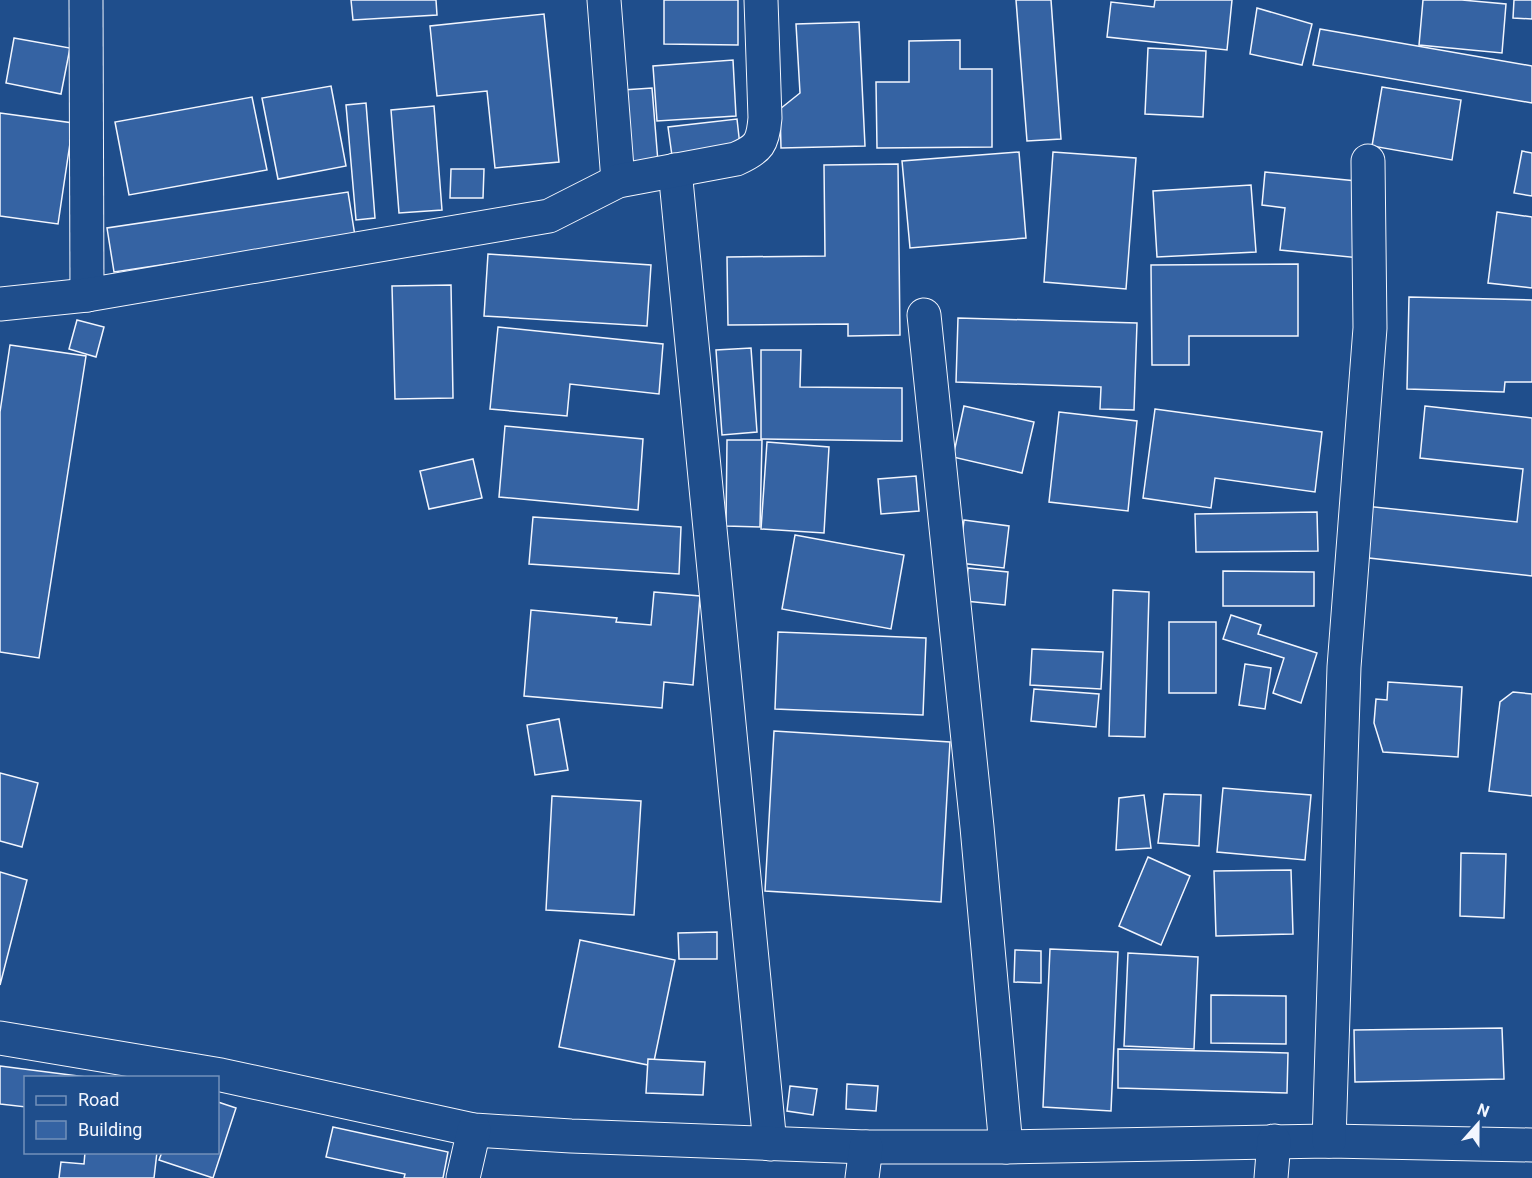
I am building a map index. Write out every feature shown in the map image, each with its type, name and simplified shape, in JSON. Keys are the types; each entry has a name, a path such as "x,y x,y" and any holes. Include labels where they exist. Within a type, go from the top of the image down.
{"street":[{"path":"86,0 87,295"},
{"path":"604,0 618,181"},
{"path":"0,304 87,295 549,216 618,181 736,159 751,152 764,134 761,0"},
{"path":"1329,1141 1344,667 1370,328 1368,161"},
{"path":"675,170 770,1144"},
{"path":"924,315 978,839 1006,1147"},
{"path":"0,1038 220,1075 474,1130 770,1144 864,1162 1006,1147 1274,1141 1532,1145"},
{"path":"463,1178 474,1130"},
{"path":"1271,1178 1274,1141"}],"building":[{"path":"351,0 436,0 437,15 353,20"},
{"path":"664,0 738,0 738,45 664,44"},
{"path":"1016,0 1051,0 1061,139 1027,141"},
{"path":"1155,0 1232,0 1227,50 1107,37 1111,2 1154,7"},
{"path":"1423,0 1462,0 1506,4 1502,53 1419,45"},
{"path":"1514,0 1532,0 1532,19 1513,18"},
{"path":"1257,8 1312,24 1302,65 1250,54"},
{"path":"544,14 559,162 495,168 487,91 437,96 430,26"},
{"path":"859,22 865,146 781,148 780,109 800,93 796,24"},
{"path":"1320,29 1532,66 1532,103 1313,65"},
{"path":"14,38 70,48 61,94 6,83"},
{"path":"960,40 960,69 992,69 992,147 877,148 876,82 909,82 909,41"},
{"path":"1148,48 1206,51 1203,117 1145,114"},
{"path":"733,60 736,116 657,121 653,66"},
{"path":"331,86 346,166 278,179 262,98"},
{"path":"1382,87 1461,100 1452,160 1372,146"},
{"path":"652,88 658,162 628,165 623,90"},
{"path":"252,97 267,170 129,195 115,122"},
{"path":"366,103 375,218 356,220 346,105"},
{"path":"434,106 442,210 399,213 391,110"},
{"path":"0,113 73,123 58,224 0,216"},
{"path":"737,119 741,155 673,163 668,127"},
{"path":"1522,151 1532,153 1532,196 1514,193"},
{"path":"1019,152 1026,238 910,248 902,161"},
{"path":"1053,152 1136,158 1126,289 1044,282"},
{"path":"898,164 900,335 848,336 848,324 728,325 727,257 825,256 824,165"},
{"path":"451,169 484,169 483,198 450,198"},
{"path":"1265,172 1367,182 1360,258 1280,250 1285,208 1262,205"},
{"path":"1251,185 1256,252 1157,257 1153,191"},
{"path":"348,192 355,236 114,272 107,228"},
{"path":"1497,212 1532,217 1532,288 1488,283"},
{"path":"488,254 651,265 647,326 484,316"},
{"path":"1298,264 1298,336 1189,336 1189,365 1152,365 1151,265"},
{"path":"451,285 453,398 395,399 392,286"},
{"path":"1409,297 1532,300 1532,382 1505,382 1504,392 1407,389"},
{"path":"958,318 1137,323 1134,410 1100,409 1101,387 956,382"},
{"path":"77,320 104,327 96,357 69,349"},
{"path":"498,327 663,344 659,394 570,384 567,416 490,409"},
{"path":"10,345 86,356 39,658 0,652 0,412"},
{"path":"751,348 757,432 722,435 716,350"},
{"path":"761,350 801,350 800,387 902,388 902,441 761,439"},
{"path":"964,406 1034,422 1022,473 953,457"},
{"path":"1425,406 1532,418 1532,576 1360,557 1365,506 1517,522 1523,469 1420,458"},
{"path":"1155,409 1322,432 1315,492 1215,478 1211,508 1143,498"},
{"path":"1059,412 1137,421 1128,511 1049,502"},
{"path":"505,426 643,439 638,510 499,497"},
{"path":"727,440 762,440 760,527 726,526"},
{"path":"767,442 829,447 824,533 761,529"},
{"path":"473,459 482,498 429,509 420,471"},
{"path":"916,476 919,511 881,514 878,479"},
{"path":"1317,512 1318,551 1196,552 1195,514"},
{"path":"533,517 681,527 679,574 529,564"},
{"path":"964,520 1009,526 1004,568 959,563"},
{"path":"795,535 904,555 891,629 782,609"},
{"path":"968,568 1008,572 1005,605 965,601"},
{"path":"1223,571 1314,572 1314,606 1223,606"},
{"path":"1113,590 1149,592 1145,737 1109,736"},
{"path":"654,592 700,596 693,685 664,682 662,708 524,696 531,610 617,618 616,622 651,625"},
{"path":"1231,615 1261,625 1258,634 1317,653 1301,703 1273,693 1284,658 1223,639"},
{"path":"1169,622 1216,622 1216,693 1169,693"},
{"path":"778,632 926,638 923,715 775,709"},
{"path":"1032,649 1103,652 1101,689 1030,685"},
{"path":"1245,664 1271,668 1265,709 1239,705"},
{"path":"1388,682 1462,687 1458,757 1383,752 1374,723 1376,699 1387,700"},
{"path":"1034,689 1099,694 1096,727 1031,721"},
{"path":"1513,692 1532,694 1532,796 1489,791 1500,702"},
{"path":"559,719 568,770 535,775 527,725"},
{"path":"774,731 950,742 941,902 765,891"},
{"path":"0,773 38,783 22,847 0,841"},
{"path":"1223,788 1311,795 1305,860 1217,852"},
{"path":"1164,794 1201,795 1199,846 1158,843"},
{"path":"1144,795 1151,848 1116,850 1119,798"},
{"path":"552,796 641,801 634,915 546,910"},
{"path":"1461,853 1506,854 1504,918 1460,916"},
{"path":"1148,857 1190,876 1161,945 1119,926"},
{"path":"1291,870 1293,934 1216,936 1214,871"},
{"path":"0,872 27,880 0,985"},
{"path":"717,932 717,959 679,959 678,933"},
{"path":"580,940 675,960 653,1066 559,1047"},
{"path":"1050,949 1118,952 1111,1111 1043,1107"},
{"path":"1015,950 1041,951 1041,983 1014,982"},
{"path":"1128,953 1198,957 1194,1049 1124,1046"},
{"path":"1211,995 1286,996 1286,1044 1211,1043"},
{"path":"1502,1028 1504,1079 1355,1082 1354,1030"},
{"path":"1118,1049 1288,1053 1287,1093 1118,1088"},
{"path":"648,1059 705,1062 703,1095 646,1093"},
{"path":"0,1066 78,1076 24,1076 24,1107 0,1104"},
{"path":"847,1084 878,1086 876,1111 846,1109"},
{"path":"790,1086 817,1089 813,1115 787,1111"},
{"path":"219,1102 236,1108 213,1178 159,1160 161,1154 219,1154"},
{"path":"333,1127 448,1152 443,1178 404,1178 405,1174 326,1157"},
{"path":"85,1154 157,1154 154,1178 59,1178 61,1162 84,1164"}]}
